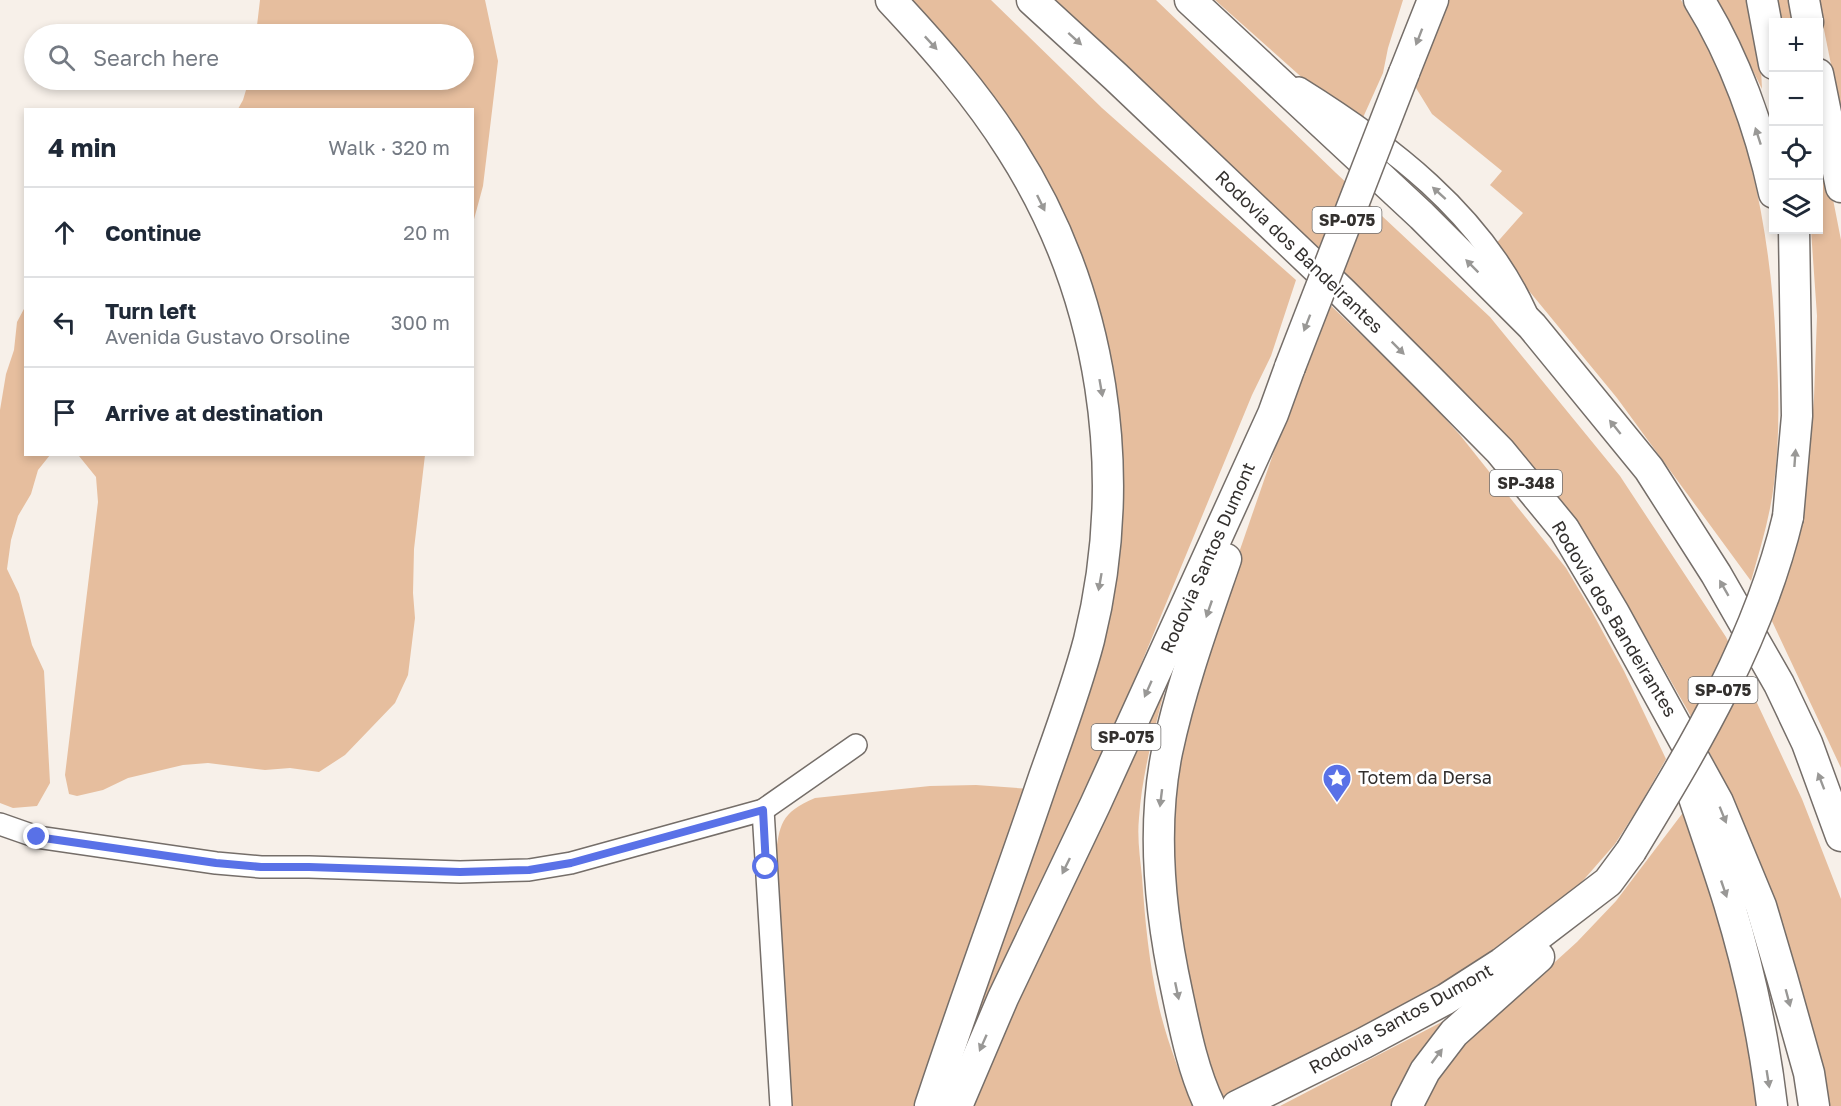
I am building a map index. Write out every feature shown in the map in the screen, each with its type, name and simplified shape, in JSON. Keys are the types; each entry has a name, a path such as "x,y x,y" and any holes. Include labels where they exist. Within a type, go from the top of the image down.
{"highway":[{"path":"891,0 937,49 981,104 1012,150 1035,191 1070,266 1086,318 1098,370 1107,442 1107,519 1103,563 1089,640 930,1106"},
{"name":"Rodovia dos Bandeirantes","path":"1032,0 1342,292 1500,451 1564,529 1614,613 1718,802 1761,906 1809,1073 1814,1106"},
{"path":"1190,0 1422,216 1532,326 1649,469 1716,574 1779,684 1807,743 1841,836"},
{"name":"Rodovia Santos Dumont","path":"957,1106 1003,998 1095,805 1273,414 1433,0"},
{"path":"1699,0 1729,57 1748,105 1771,180"},
{"path":"1762,0 1769,41"},
{"path":"1804,0 1807,18"},
{"path":"1823,99 1841,187"},
{"path":"1782,234 1796,329"},
{"path":"1794,234 1796,329"},
{"name":"Rodovia Santos Dumont","path":"1247,1101 1446,999 1502,963 1608,882 1631,851 1681,769 1743,650 1764,598 1781,546 1788,517 1794,468 1797,416 1796,329"},
{"path":"1210,1106 1192,1056 1167,948 1160,873 1159,817 1167,753 1185,678 1273,414"},
{"path":"1659,694 1730,904 1751,987 1772,1106"},
{"path":"1407,1106 1425,1071 1454,1033 1569,927 1608,882"}],"street":[{"path":"0,824 37,837 216,863 261,867 460,872 529,870 571,863 763,810 856,745"},
{"path":"763,810 780,1106"}],"shaded area":[{"path":"260,0 485,0 498,61 483,186 474,219 474,108 239,108 246,90 474,90 474,24 257,24"},
{"path":"907,0 991,0 1102,108 1296,280 1271,356 1252,395 1132,686 1051,867 950,1080 1096,649 1092,306"},
{"path":"1051,0 1156,0 1490,317 1620,476 1726,637 1802,799 1841,899 1841,1106 1828,1106 1794,961 1749,838 1717,767 1624,599 1548,486 1495,424 1433,361"},
{"path":"1215,0 1403,0 1383,73 1361,122 1307,82"},
{"path":"1447,0 1681,0 1709,50 1736,113 1754,177 1766,242 1774,309 1778,396 1776,467 1767,521 1751,581 1617,398 1493,247 1523,213 1490,185 1502,171 1432,114 1416,88 1414,79"},
{"path":"1718,0 1751,0 1760,49 1762,89"},
{"path":"1778,0 1792,0 1796,18 1781,18"},
{"path":"1818,0 1841,0 1841,114 1823,18"},
{"path":"1823,148 1841,240 1841,768 1771,619 1801,524 1814,398 1817,316 1811,234 1823,234"},
{"path":"1326,301 1421,392 1460,435 1566,568 1624,671 1666,759 1615,844 1580,884 1484,961 1306,1061 1220,1099 1196,1025 1172,883 1174,783 1215,622"},
{"path":"24,309 24,456 49,456 38,470 31,494 18,516 11,540 7,569 19,594 32,645 44,671 50,783 37,806 13,808 0,803 0,410 6,374 14,350 17,322"},
{"path":"79,456 425,456 414,549 415,618 408,675 395,703 345,755 319,772 290,768 265,770 208,763 183,765 128,778 103,790 77,796 69,794 65,775 98,502 96,477"},
{"path":"1165,689 1143,785 1138,825 1139,848 1148,942 1162,1020 1193,1106 969,1106 1159,690"},
{"path":"976,785 1030,789 918,1106 791,1106 775,859 778,837 784,821 803,803 815,798 930,786"},
{"path":"1688,806 1729,946 1760,1106 1424,1106 1459,1049 1577,942 1616,901"},
{"path":"1461,1012 1438,1033 1412,1065 1393,1106 1280,1106"}],"place":[{"name":"Totem da Dersa","path":"1337,804"}],"route":[{"path":"37,837 216,863 261,867 460,872 529,870 571,863 763,810 766,867"}]}
